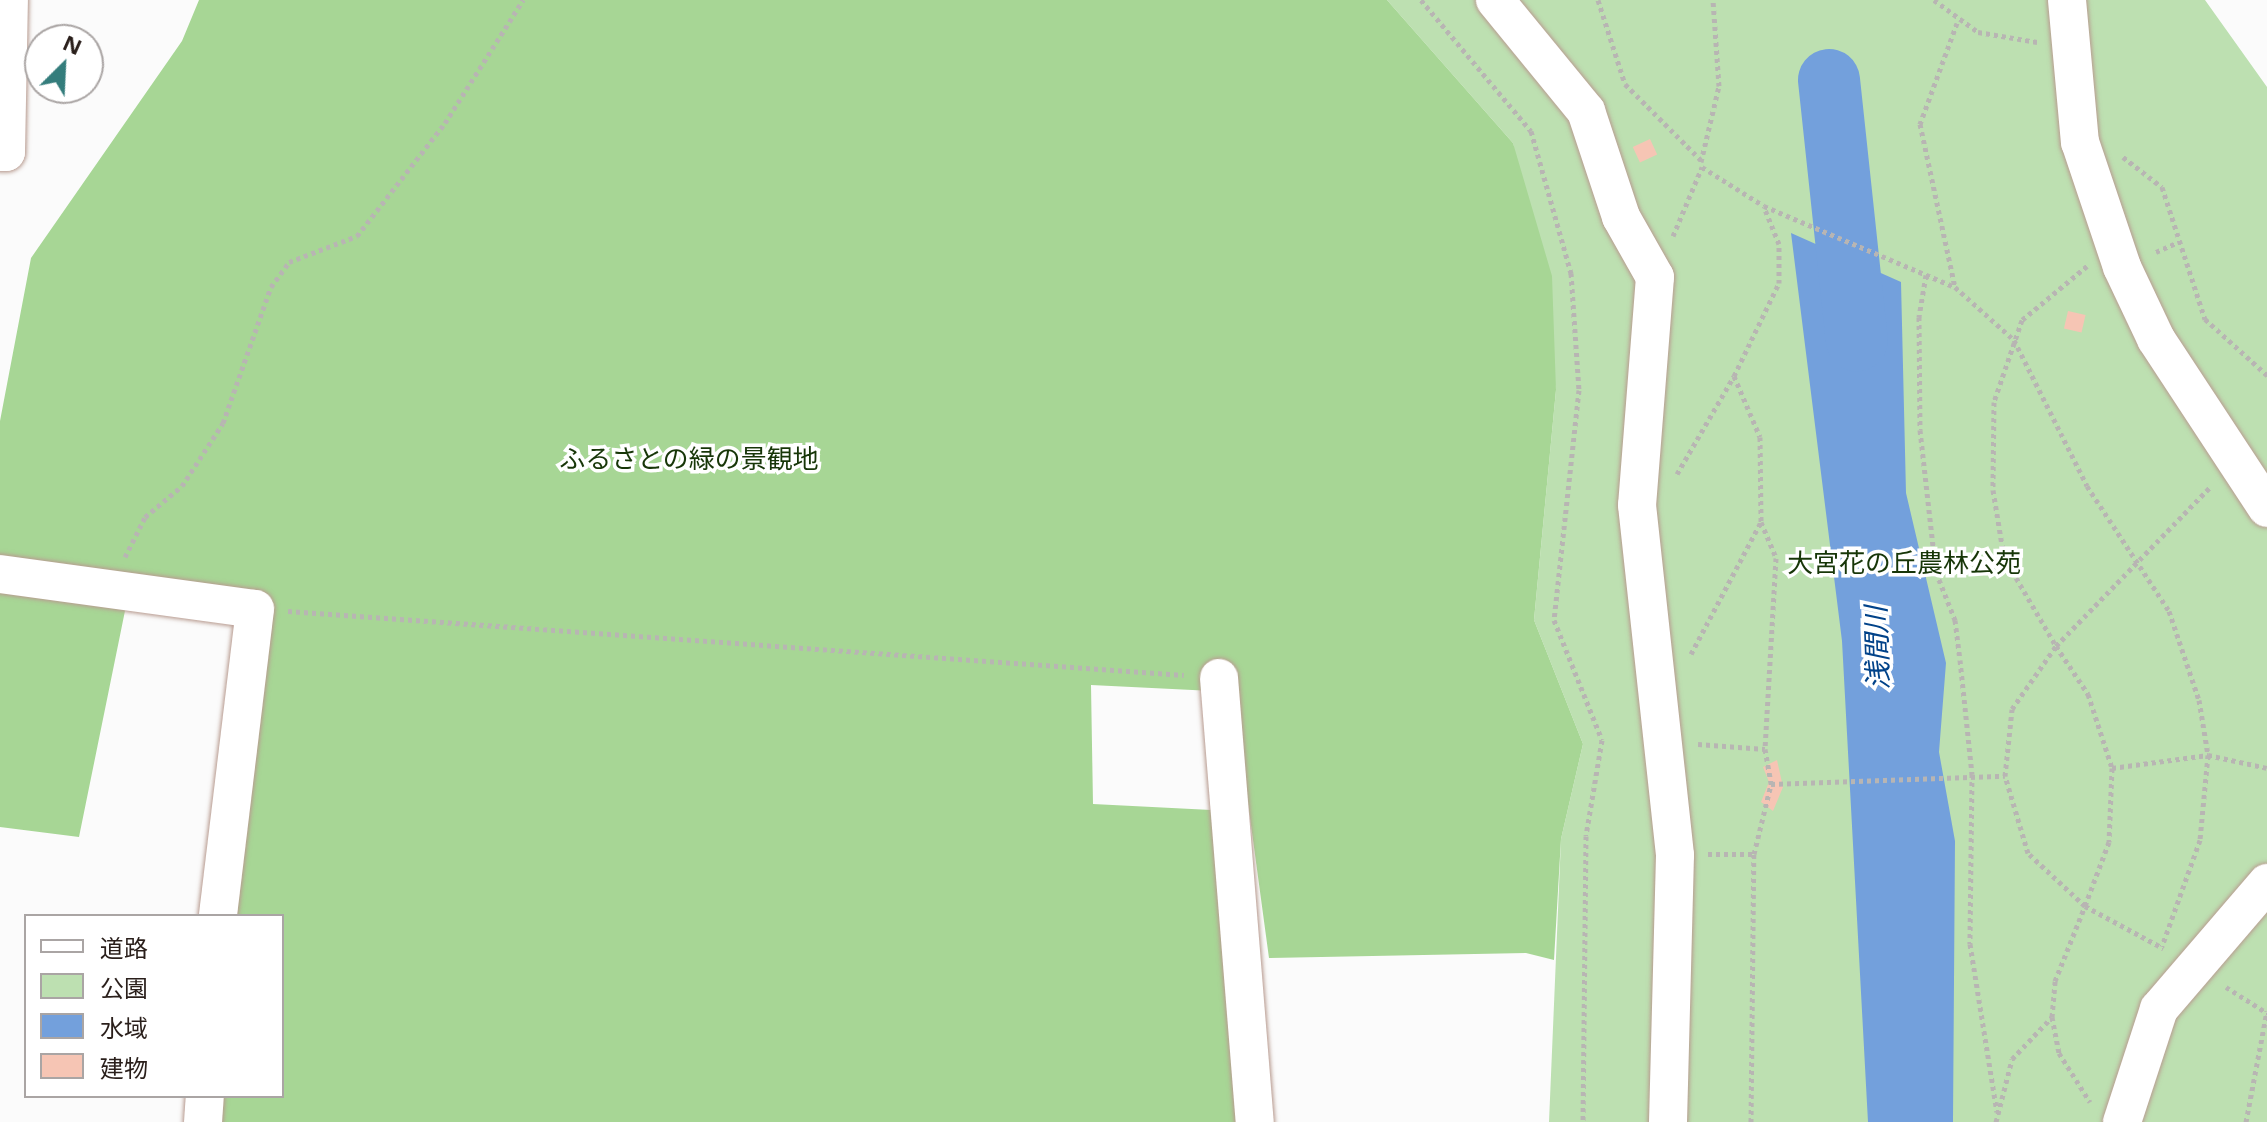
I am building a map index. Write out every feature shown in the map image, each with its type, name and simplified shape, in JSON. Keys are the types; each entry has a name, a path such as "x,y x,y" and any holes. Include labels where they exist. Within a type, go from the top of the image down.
{"street":[{"path":"0,152 6,152 9,0"},
{"path":"1495,0 1586,111 1621,217 1655,277 1637,505 1675,855 1668,1122"},
{"path":"2067,0 2080,142 2116,251 2156,339 2267,508"},
{"path":"0,574 255,609 218,914"},
{"path":"1219,678 1255,1122"},
{"path":"2108,1113 2159,1009 2267,883"},
{"path":"203,1122 205,1098"}],"path":[{"path":"108,590 145,517 182,486 223,423 271,287 289,262 357,236 445,123 523,0"},
{"path":"1421,0 1531,131 1571,273 1579,390 1554,620 1602,740 1586,836 1583,1122"},
{"path":"1598,0 1625,84 1672,139 1701,163 1765,207 1955,287 2014,340 2087,486 2137,556 2182,646 2208,755 2200,840 2162,947"},
{"path":"1655,277 1701,163 1719,86 1713,0"},
{"path":"1934,0 1957,23 2032,43 2071,39"},
{"path":"1955,287 1920,124 1957,23"},
{"path":"2080,142 2144,166 2162,187 2205,319 2267,375"},
{"path":"1637,505 1672,483 1734,376 1779,283 1779,244 1765,207"},
{"path":"2108,1113 2059,1053 2052,1017 2055,981 2109,842 2112,768 2088,694 2004,557 1995,520 1994,402 2014,340 2038,303 2116,251"},
{"path":"1926,275 1919,317 1920,430 1936,572 1955,620 1972,774 1970,944 1997,1112"},
{"path":"1734,376 1760,437 1761,522 1776,558 1765,749 1771,784 1754,854 1751,1122"},
{"path":"2236,461 2137,556 2056,646 2012,709 2005,776 2028,853 2085,906 2162,947 2267,1012 2246,1122"},
{"path":"1659,696 1682,672 1761,522"},
{"path":"255,609 1219,678"},
{"path":"1665,742 1765,749"},
{"path":"2112,768 2208,755 2267,768"},
{"path":"1771,784 1840,778 2005,776"},
{"path":"1675,855 1754,854"},
{"path":"1996,1122 2012,1059 2052,1017"}],"green space":[{"name":"ふるさとの緑の景観地","path":"199,0 1387,0 1513,143 1552,276 1556,390 1534,620 1583,744 1561,839 1554,960 1526,953 1269,958 1233,692 1091,685 1093,804 1231,811 1255,1122 203,1122 205,1098 284,1098 284,914 218,914 255,609 127,601 79,837 0,827 0,421 31,258 182,41"},
{"name":"大宮花の丘農林公苑","path":"1387,0 2205,0 2267,87 2267,1122 1549,1122 1561,839 1583,744 1534,620 1556,390 1513,143"}],"water":[{"path":"1791,233 1901,282 1906,493 1946,663 1939,752 1955,841 1953,1122 1868,1122 1842,641"}],"building":[{"path":"1650,139 1657,154 1640,162 1633,147"},
{"path":"2068,311 2086,315 2081,333 2064,329"},
{"path":"1777,760 1783,787 1773,811 1761,802 1769,782 1763,767"}],"waterway":[{"name":"浅間川","path":"1829,80 1857,341"}]}
